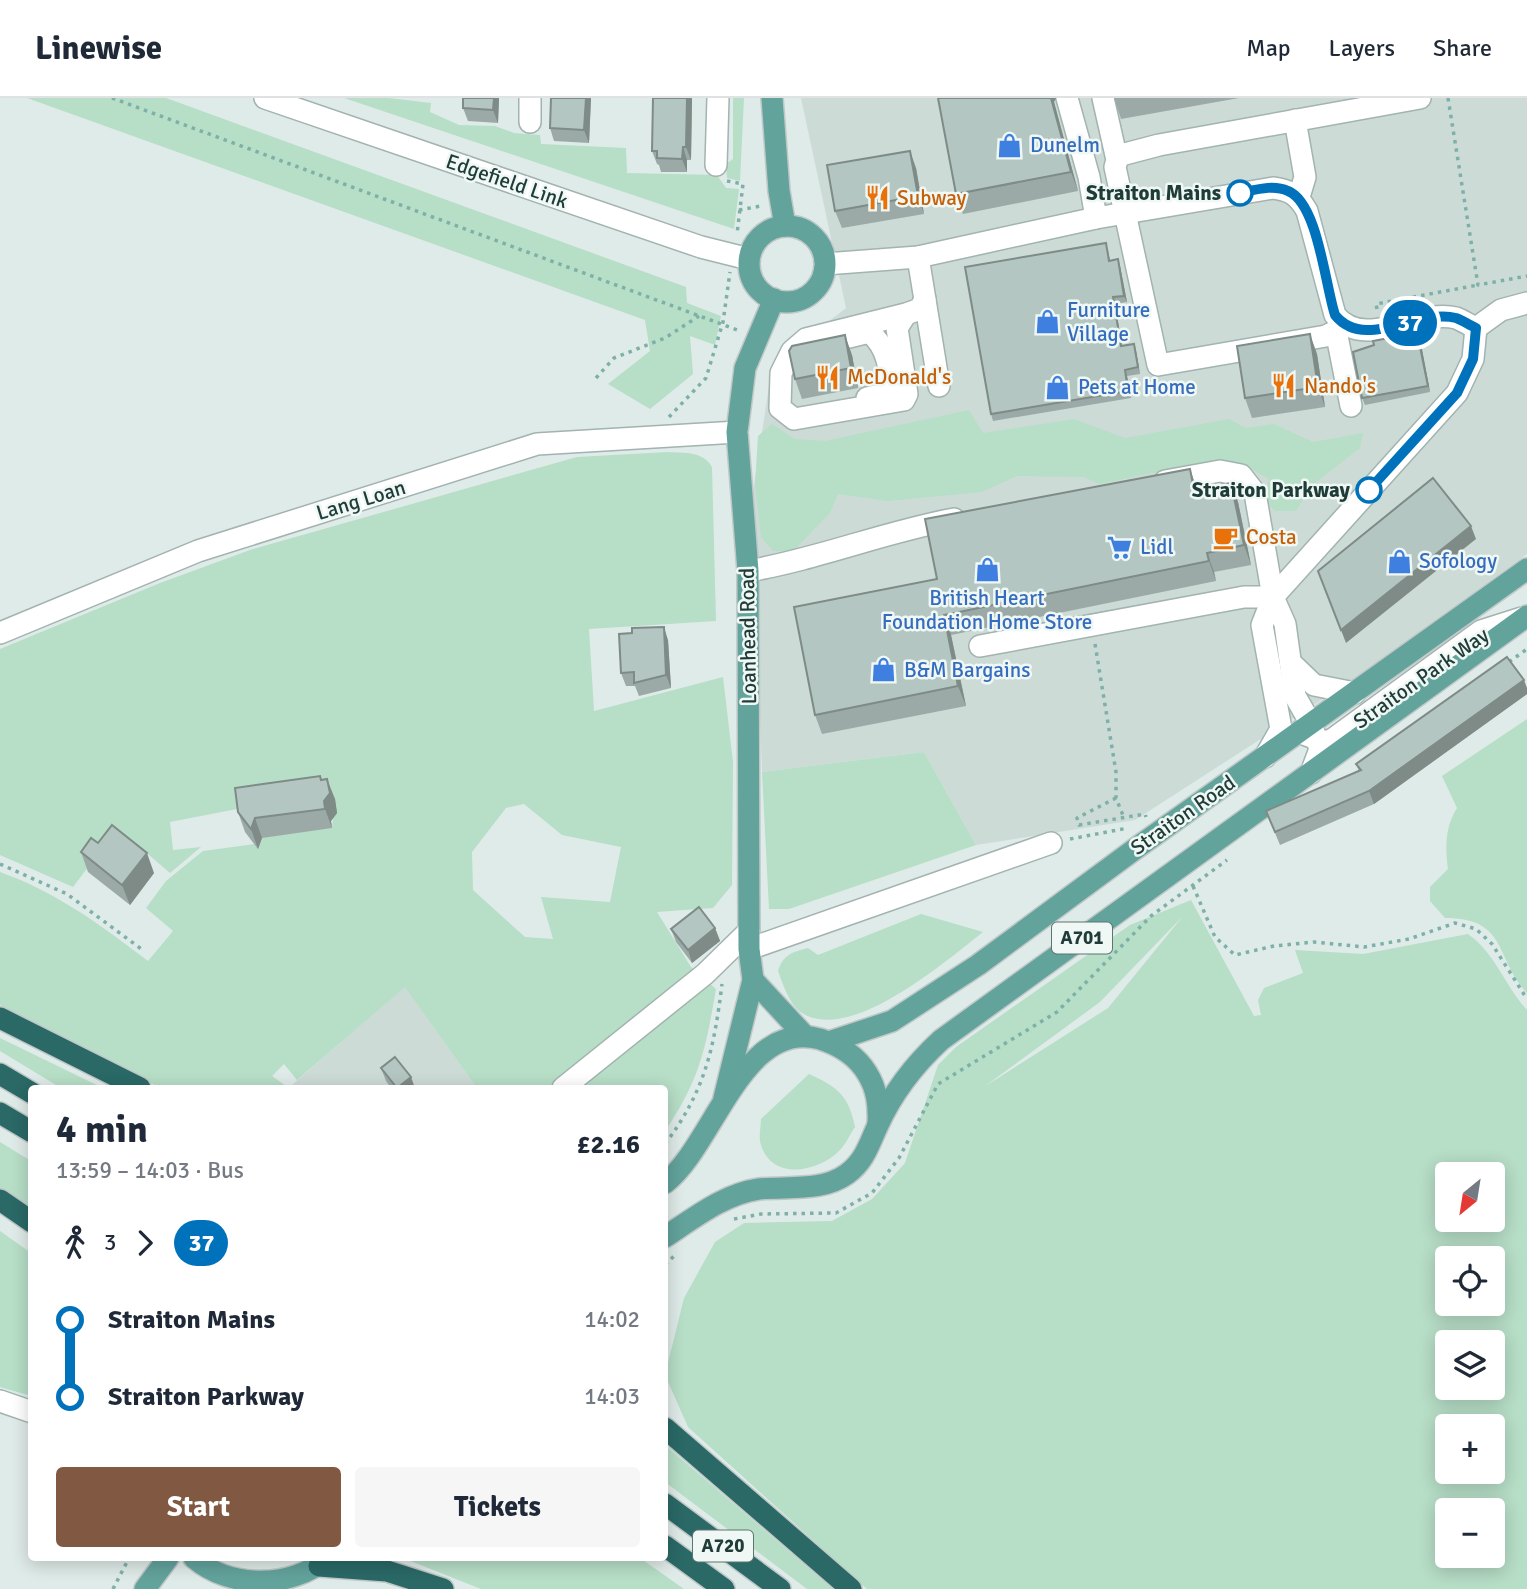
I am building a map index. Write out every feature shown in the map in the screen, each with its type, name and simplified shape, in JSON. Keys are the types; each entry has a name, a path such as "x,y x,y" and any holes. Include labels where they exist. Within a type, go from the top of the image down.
{"highway":[{"path":"0,1018 134,1085"},
{"path":"0,1074 28,1091"},
{"path":"0,1113 28,1130"},
{"path":"0,1200 28,1219"},
{"path":"668,1431 851,1589"},
{"name":"A720","path":"668,1506 780,1589"},
{"name":"A720","path":"668,1548 724,1589"},
{"path":"323,1562 395,1573 443,1589"}],"main road":[{"path":"772,98 779,191 785,226"},
{"path":"785,226 795,227 813,236 820,244 825,264 818,286 809,295 786,302 774,299 755,284 741,257 761,236 785,226"},
{"name":"Loanhead Road","path":"724,1098 753,980 749,940 747,571 737,432 745,368 774,299"},
{"name":"Straiton Road","path":"829,1042 884,1024 912,1009 978,965 1265,757 1310,732 1355,693 1527,569"},
{"name":"Straiton Road","path":"672,1244 732,1196 759,1189 831,1183 863,1159 877,1126 909,1073 941,1040 1527,616"},
{"path":"668,1181 695,1152 724,1098 748,1067 775,1043 804,1035 753,980"},
{"name":"Straiton Road","path":"804,1035 829,1042 851,1054 868,1074 879,1105 877,1126"},
{"path":"145,1589 166,1561"},
{"path":"197,1561 210,1572 232,1583 268,1587 292,1581 323,1562"}],"street":[{"name":"Edgefield Link","path":"265,98 701,247 741,257"},
{"path":"530,98 530,122"},
{"path":"716,165 718,98"},
{"path":"1067,98 1096,218"},
{"path":"1103,98 1116,160 1115,167 1158,365 1326,336 1340,328 1362,331 1455,318 1476,328"},
{"path":"1116,160 1121,155 1159,145 1420,98"},
{"path":"1295,120 1305,177 1299,197"},
{"path":"825,264 918,257 1096,218 1262,189 1286,190 1299,197 1313,225 1340,328 1351,406"},
{"path":"918,257 939,386"},
{"path":"906,314 897,328 907,394 904,400 818,417 794,419 780,408 781,373 792,351 812,338 920,309 925,299"},
{"path":"1265,757 1281,729 1262,625 1273,597 1457,393 1473,359 1476,328 1501,310 1527,303"},
{"path":"812,338 841,338 869,332 882,342 891,380 889,393 826,407 818,417"},
{"name":"Lang Loan","path":"0,633 198,551 537,444 737,432"},
{"path":"1141,485 1220,471 1241,475 1255,493 1273,597 1285,624 1295,696 1320,749 1311,773"},
{"path":"747,571 799,562 915,526 968,516"},
{"path":"1505,584 1527,577"},
{"path":"980,646 1244,597 1273,597"},
{"name":"Straiton Park Way","path":"1310,732 1333,739 1481,631 1527,616"},
{"name":"Straiton Park Way","path":"1291,663 1314,685 1355,693"},
{"path":"1280,713 1310,732"},
{"path":"567,1085 749,940 1051,843"},
{"path":"0,1401 28,1411"}],"path":[{"path":"112,98 699,316 723,322 758,340"},
{"path":"1448,98 1478,285 1527,276"},
{"path":"716,165 728,182 743,184 737,234"},
{"path":"669,436 669,414 687,402 706,378 741,257"},
{"path":"596,378 614,358 665,338 699,316"},
{"path":"1092,625 1116,772 1116,798 1124,818"},
{"path":"1506,664 1527,649"},
{"path":"1116,798 1077,818 1079,825 1145,814 1148,823"},
{"path":"1051,843 1139,825"},
{"path":"726,1221 761,1214 836,1213 872,1193 900,1157 938,1084 1057,1012 1151,916 1213,873 1239,846 1228,832"},
{"path":"0,864 67,894 144,951"},
{"path":"1181,866 1214,937 1235,955 1274,946 1314,942 1364,947 1409,939 1455,923 1476,929 1492,944 1527,999"},
{"path":"668,1140 689,1109 712,1055 723,958"},
{"path":"113,1589 127,1561"}],"shaded area":[{"path":"801,98 1527,98 1527,554 1337,690 1135,820 976,845 924,752 762,772 752,498 772,366 846,308"},
{"path":"405,986 475,1085 292,1085"}],"green space":[{"path":"27,98 166,98 686,287 687,303 721,316 715,345 690,336 693,374 650,409 608,384 650,351 645,320"},
{"path":"344,98 389,98 431,103 430,112 459,125 495,126 514,133 540,135 541,144 626,148 627,173 717,175 726,188 739,189 734,229"},
{"path":"733,98 744,98 740,181 727,178 726,164 733,159"},
{"path":"969,410 983,433 1074,419 1125,438 1229,419 1246,428 1274,424 1313,442 1363,433 1360,448 1311,486 1296,511 1275,511 1264,500 1269,479 1248,467 1217,460 1099,484 1084,477 1017,476 982,492 888,501 838,494 830,513 793,551 773,551 761,537 755,485 758,436 772,424 795,439 825,441"},
{"path":"687,453 704,458 712,467 716,621 589,629 594,711 723,677 733,762 732,885 713,908 657,912 691,967 716,989 700,1063 668,1126 668,1085 475,1085 405,987 297,1080 284,1064 272,1076 285,1085 154,1085 0,1005 0,872 59,899 148,961 173,931 146,908 166,881 203,851 255,844 264,833 332,828 333,818 242,808 170,822 173,850 201,847 170,873 121,831 114,833 73,887 0,855 0,649 160,583 250,550 577,457","holes":["524,804 562,835 621,847 610,902 541,897 553,939 525,937 473,890 472,852 506,808"]},
{"path":"1527,719 1527,993 1490,932 1465,920 1445,918 1430,901 1430,887 1448,869 1447,838 1457,808 1442,776"},
{"path":"924,752 976,845 789,909 769,909 762,772"},
{"path":"1191,900 1254,1016 1261,1015 1258,1000 1264,988 1303,973 1295,950 1363,954 1468,934 1477,942 1493,960 1527,1010 1527,1589 867,1589 688,1427 668,1382 668,1363 684,1298 715,1242 744,1223 832,1221 872,1199 905,1163 938,1065 956,1047 1130,925","holes":["1183,916 1108,1008 984,1087 1100,1002"]},
{"path":"921,914 983,932 923,978 871,1008 846,1017 822,1020 802,1013 793,1004 778,971 789,955 808,948 818,955"},
{"path":"0,1038 97,1085 56,1085 0,1051"},
{"path":"809,1074 828,1083 841,1094 849,1107 855,1127 842,1148 831,1158 807,1168 783,1168 773,1163 765,1154 760,1141 761,1119"},
{"path":"0,1142 28,1159 28,1211 0,1190"},
{"path":"0,1231 28,1251 28,1395 0,1387"},
{"path":"668,1448 833,1589 807,1589 668,1484"},
{"path":"411,1561 644,1561 684,1589 481,1589"}],"building":[{"path":"463,98 494,98 493,110 463,108"},
{"path":"551,98 586,98 584,130 550,128"},
{"path":"653,98 687,98 686,147 683,147 682,159 657,158 657,151 652,151"},
{"name":"Dunelm","path":"938,98 1051,98 1071,172 956,194"},
{"path":"910,151 918,196 835,211 827,165"},
{"path":"1106,243 1109,261 1118,259 1124,296 1113,297 1121,346 1134,344 1138,367 1125,370 1128,391 991,414 965,267"},
{"path":"1310,334 1318,387 1245,398 1237,346"},
{"path":"845,335 851,368 795,379 789,351 792,346"},
{"path":"1394,337 1394,342 1418,337 1428,386 1362,398 1353,352 1374,345 1373,341"},
{"path":"1190,469 1194,490 1231,483 1244,545 1207,553 1209,561 944,615 958,686 815,715 794,607 937,579 925,519"},
{"name":"Sofology","path":"1433,478 1471,526 1341,630 1318,571"},
{"path":"664,627 666,675 634,683 634,672 621,673 619,634 632,633 632,628"},
{"path":"1507,657 1524,680 1369,791 1275,832 1266,811 1361,770 1356,764"},
{"path":"320,776 321,780 327,779 330,793 324,801 325,809 255,818 251,829 238,812 235,788"},
{"path":"112,825 147,853 122,885 81,852 91,838 98,843"},
{"path":"699,907 715,928 688,950 671,929"},
{"path":"395,1057 411,1077 401,1085 395,1085 381,1068"}],"bus line":[{"name":"37","path":"1240,193 1273,188 1286,190 1299,197 1313,225 1326,288 1335,315 1343,325 1362,331 1455,318 1476,328 1473,359 1457,393 1429,427 1369,490"}],"place":[{"name":"Dunelm","path":"1010,145"},
{"name":"Straiton Mains","path":"1240,193"},
{"name":"Subway","path":"877,198"},
{"name":"Furniture Village","path":"1047,322"},
{"name":"McDonald's","path":"827,377"},
{"name":"Nando's","path":"1284,386"},
{"name":"Pets at Home","path":"1058,387"},
{"name":"Straiton Parkway","path":"1369,490"},
{"name":"Costa","path":"1226,537"},
{"name":"Lidl","path":"1120,547"},
{"name":"Sofology","path":"1399,561"},
{"name":"British Heart Foundation Home Store","path":"987,569"},
{"name":"B&M Bargains","path":"884,670"}]}
